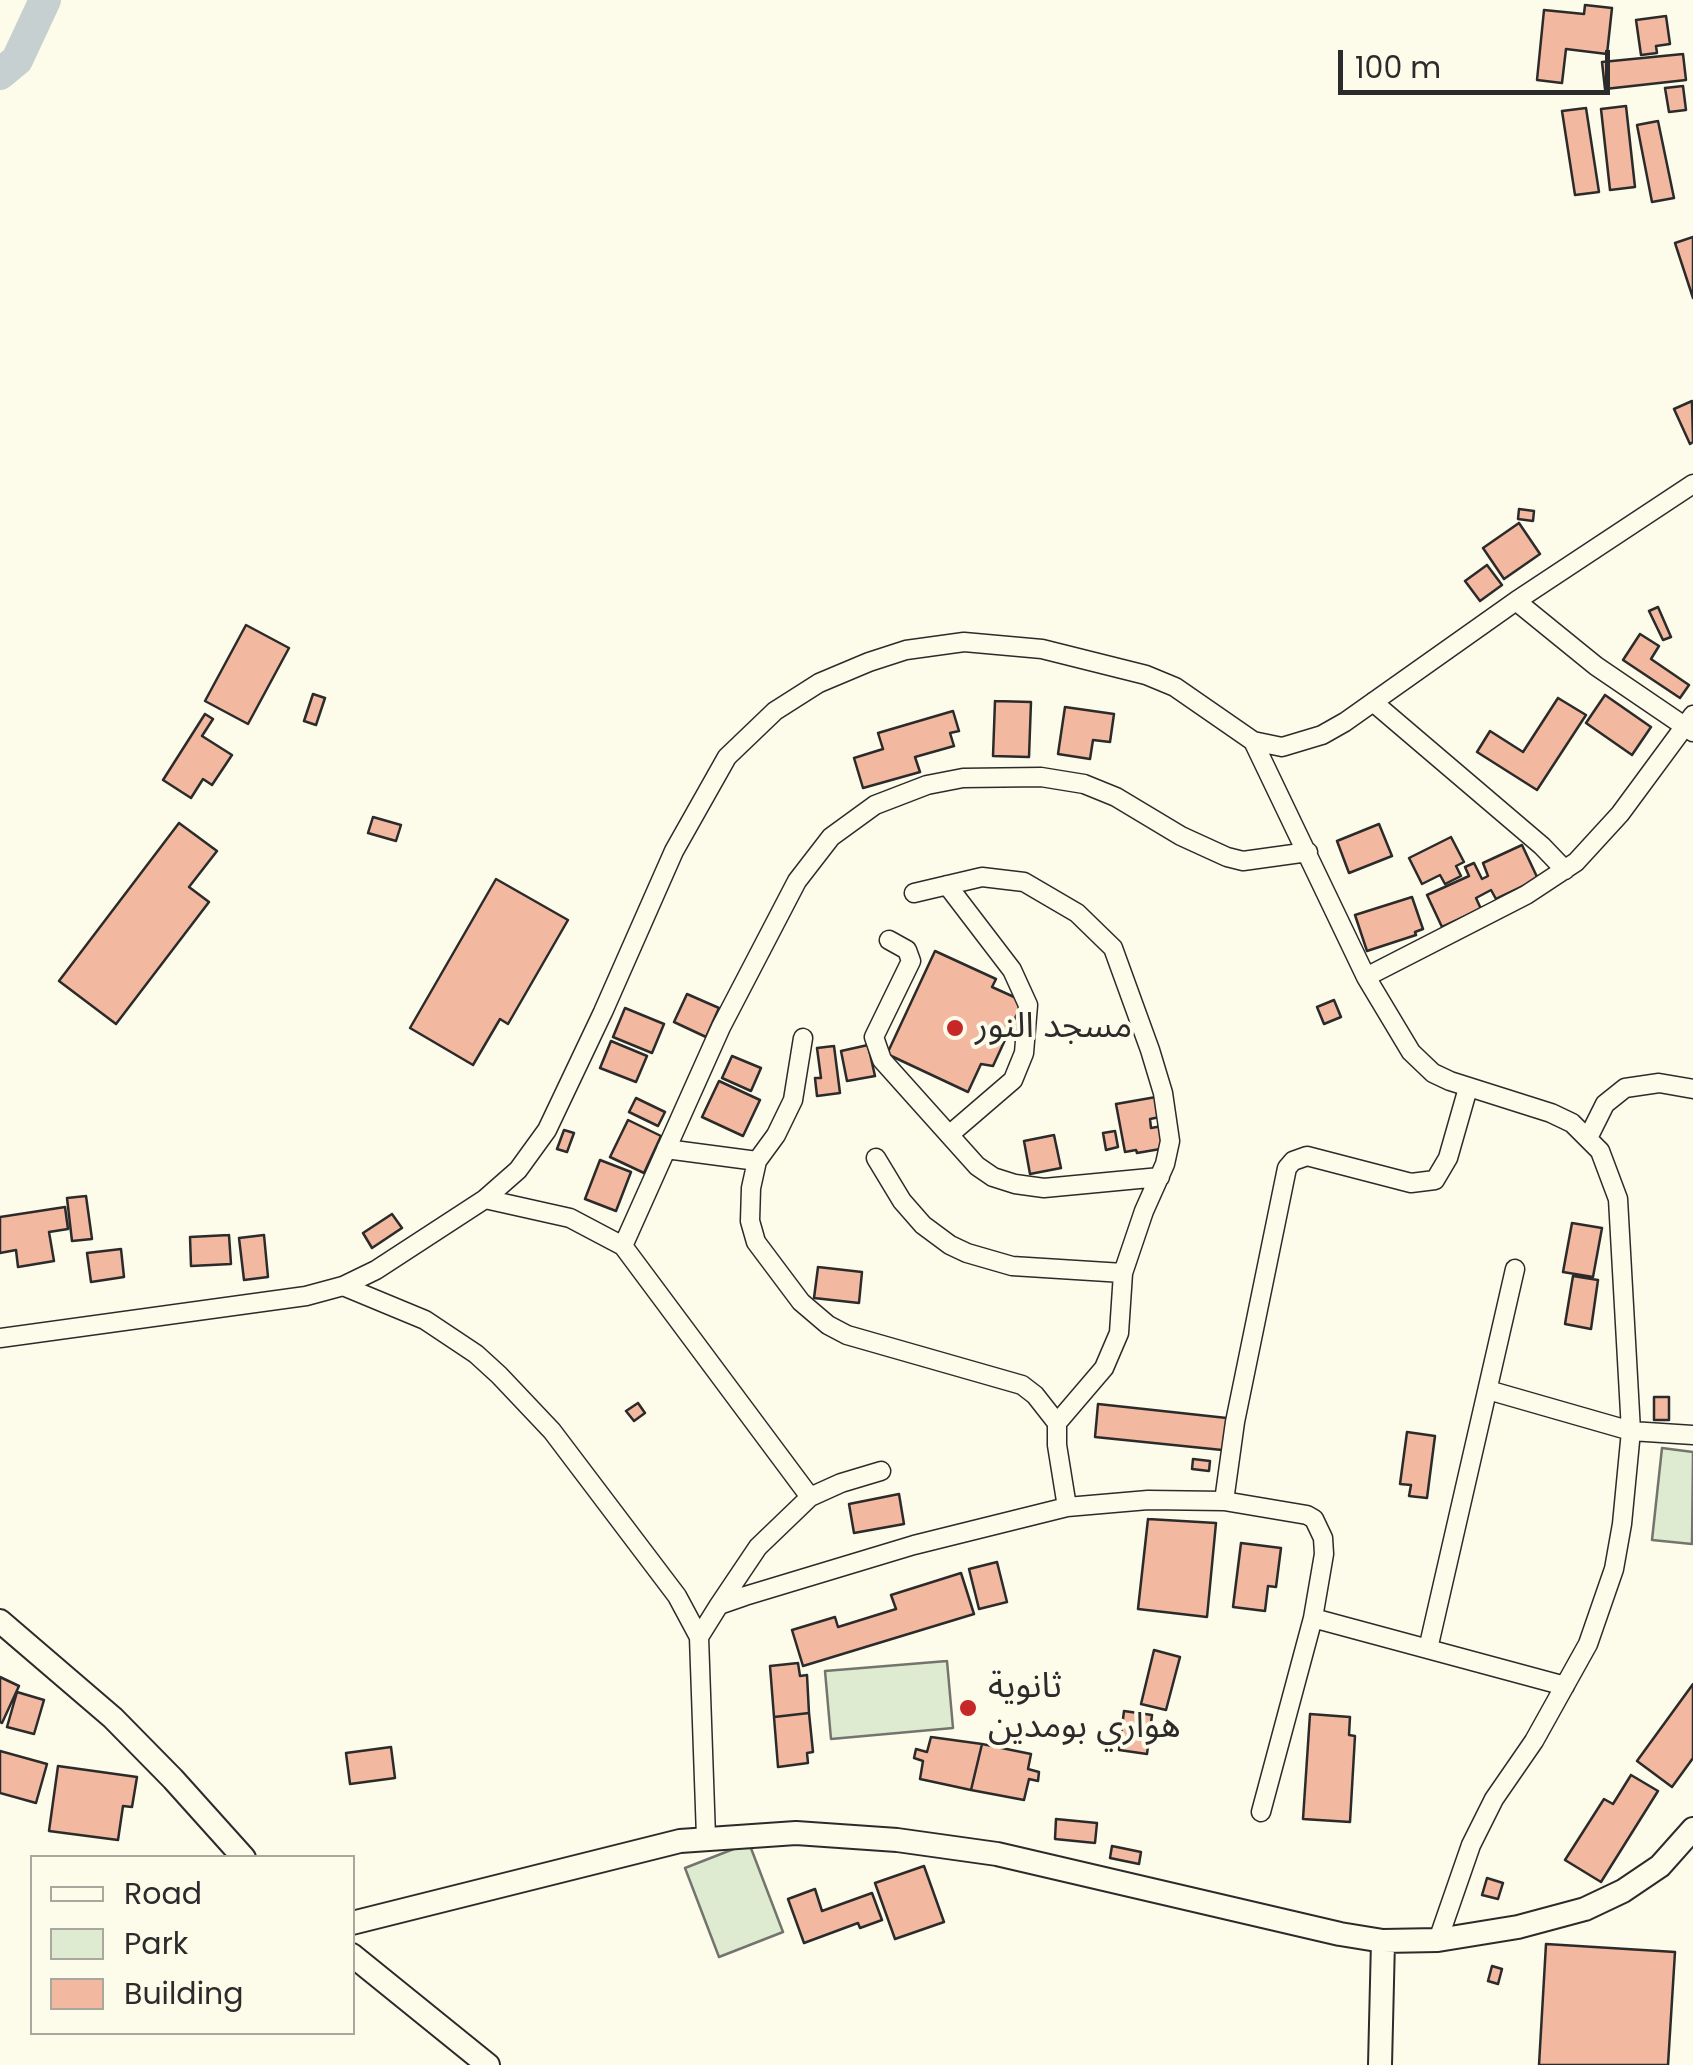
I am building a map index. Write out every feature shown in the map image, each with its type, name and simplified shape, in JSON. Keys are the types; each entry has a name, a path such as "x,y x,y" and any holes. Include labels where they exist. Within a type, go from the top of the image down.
{"street":[{"path":"0,1338 306,1296 343,1286 376,1270 486,1199 518,1170 547,1130 674,851 728,758 775,711 818,684 906,650 964,642 1008,644 1146,674 1175,686 1253,740 1282,747 1300,743 1345,722 1516,601 1693,484"},
{"path":"1366,977 1514,902 1565,870 1594,845 1690,725 1596,666 1516,601"},
{"path":"1374,702 1565,870"},
{"path":"1253,740 1366,977 1411,1052 1434,1073 1468,1088 1551,1112 1572,1123 1600,1151 1618,1199 1631,1431 1614,1569 1602,1611 1565,1686 1486,1814 1454,1889 1438,1940"},
{"path":"623,1246 744,980 797,881 830,837 875,805 927,785 963,778 1040,777 1084,784 1116,797 1181,836 1227,857 1243,861 1308,852"},
{"path":"914,894 982,878 1024,882 1077,913 1113,948 1162,1093 1170,1141 1124,1273 1119,1333 1112,1353 1057,1423"},
{"path":"946,885 1012,970 1028,1005 1024,1054 1013,1080 949,1136"},
{"path":"889,940 907,950 911,962 874,1038 882,1060 977,1166 993,1177 1044,1188 1160,1177"},
{"path":"803,1038 794,1100 757,1161 750,1221 756,1242 816,1318 847,1335 1022,1385 1035,1395 1057,1423 1067,1507"},
{"path":"1588,1138 1606,1104 1625,1088 1658,1082 1693,1089"},
{"path":"1224,1501 1235,1422 1287,1168 1307,1156 1411,1183 1434,1180 1448,1158 1468,1088"},
{"path":"666,1148 757,1161"},
{"path":"876,1158 902,1200 923,1224 967,1253 1012,1266 1124,1273"},
{"path":"486,1199 570,1218 623,1246 810,1498"},
{"path":"1428,1650 1515,1269"},
{"path":"343,1286 425,1320 476,1354 552,1432 662,1574 699,1636 706,1837"},
{"path":"1488,1390 1631,1431 1693,1435"},
{"path":"699,1636 758,1548 810,1498 881,1470"},
{"path":"719,1605 914,1544 1067,1507 1148,1500 1224,1501 1290,1510 1314,1519 1323,1538 1324,1554 1314,1618 1261,1812"},
{"path":"1314,1618 1565,1686"},
{"path":"0,1621 113,1718 241,1855"},
{"path":"355,1922 656,1846 706,1837 835,1835 997,1854 1340,1934 1383,1941 1438,1940 1518,1927 1585,1909 1623,1891 1660,1866 1693,1828"},
{"path":"1380,2065 1383,1941"},
{"path":"355,1956 488,2065"}],"green space":[{"path":"1662,1448 1693,1452 1692,1544 1652,1540"},
{"path":"947,1661 953,1728 831,1739 825,1671"},
{"path":"749,1843 783,1932 719,1957 685,1868"}],"building":[{"path":"1585,5 1612,8 1607,54 1566,49 1562,83 1537,80 1544,10 1584,14"},
{"path":"1666,16 1670,44 1656,46 1657,53 1641,55 1636,20"},
{"path":"1683,54 1686,80 1605,89 1602,62"},
{"path":"1683,86 1686,110 1669,112 1665,88"},
{"path":"1626,106 1635,187 1610,190 1601,109"},
{"path":"1586,108 1599,192 1575,195 1562,111"},
{"path":"1658,121 1674,198 1652,202 1637,125"},
{"path":"1693,237 1693,298 1675,243"},
{"path":"1692,401 1693,442 1690,444 1674,409"},
{"path":"1519,509 1534,511 1533,521 1518,519"},
{"path":"1519,523 1540,554 1504,579 1483,548"},
{"path":"1487,565 1502,585 1480,601 1465,581"},
{"path":"1658,607 1671,637 1663,640 1649,611"},
{"path":"246,625 289,648 248,724 205,701"},
{"path":"1640,634 1659,646 1651,659 1689,685 1680,698 1623,660"},
{"path":"313,694 325,698 316,725 304,721"},
{"path":"1605,695 1651,727 1632,755 1586,723"},
{"path":"1558,698 1586,715 1537,790 1477,752 1490,731 1523,752"},
{"path":"995,701 1031,702 1029,757 993,756"},
{"path":"1065,707 1114,714 1110,742 1093,740 1090,759 1058,754"},
{"path":"953,711 959,731 950,733 954,746 915,757 920,772 863,788 854,758 883,749 878,733"},
{"path":"205,714 213,719 202,736 232,755 212,785 203,779 191,798 163,780"},
{"path":"373,817 401,825 396,841 368,833"},
{"path":"179,823 217,851 189,887 209,902 116,1024 59,981"},
{"path":"1379,824 1392,856 1349,873 1337,841"},
{"path":"1451,837 1464,862 1456,866 1461,876 1445,884 1440,875 1422,884 1409,858"},
{"path":"1522,845 1538,879 1496,899 1491,890 1476,898 1481,909 1442,927 1427,895 1469,876 1465,867 1474,863 1482,879 1488,876 1483,863"},
{"path":"496,879 568,920 508,1024 500,1019 473,1065 410,1028"},
{"path":"1412,897 1423,929 1416,935 1367,951 1355,915"},
{"name":"مسجد النور","path":"935,951 996,979 992,987 1023,1001 993,1066 981,1064 968,1092 887,1054"},
{"path":"687,994 719,1008 706,1037 674,1022"},
{"path":"1334,1000 1341,1017 1324,1024 1317,1007"},
{"path":"625,1008 664,1024 652,1053 613,1037"},
{"path":"611,1041 647,1056 636,1082 600,1068"},
{"path":"868,1045 875,1076 847,1081 841,1051"},
{"path":"834,1046 840,1093 817,1096 815,1078 821,1078 817,1048"},
{"path":"732,1056 761,1068 751,1091 722,1078"},
{"path":"719,1081 760,1100 743,1136 702,1117"},
{"path":"1156,1097 1160,1117 1150,1119 1151,1128 1162,1126 1166,1148 1125,1152 1116,1104"},
{"path":"636,1098 665,1112 658,1126 629,1112"},
{"path":"628,1120 661,1136 644,1173 610,1157"},
{"path":"564,1130 574,1133 567,1152 557,1149"},
{"path":"1115,1131 1118,1147 1106,1150 1103,1133"},
{"path":"1054,1135 1061,1168 1030,1174 1024,1141"},
{"path":"600,1160 631,1172 616,1211 585,1199"},
{"path":"86,1196 92,1239 72,1241 67,1198"},
{"path":"65,1207 68,1229 49,1232 54,1261 18,1267 16,1250 0,1253 0,1217"},
{"path":"392,1214 402,1228 372,1248 363,1233"},
{"path":"1572,1223 1602,1228 1593,1277 1563,1272"},
{"path":"229,1235 231,1264 191,1266 190,1237"},
{"path":"264,1235 268,1277 244,1280 239,1238"},
{"path":"121,1249 124,1277 91,1282 87,1253"},
{"path":"818,1267 862,1272 859,1303 814,1298"},
{"path":"1573,1276 1598,1280 1591,1329 1565,1324"},
{"path":"1654,1397 1669,1397 1669,1420 1654,1420"},
{"path":"638,1403 645,1413 634,1421 626,1411"},
{"path":"1098,1404 1236,1419 1232,1451 1095,1437"},
{"path":"1407,1432 1435,1436 1427,1498 1409,1496 1411,1485 1400,1484"},
{"path":"1193,1459 1210,1461 1209,1471 1192,1469"},
{"path":"899,1494 904,1524 854,1533 849,1504"},
{"path":"1148,1519 1216,1523 1207,1617 1138,1609"},
{"path":"1241,1543 1281,1548 1276,1587 1268,1586 1265,1611 1233,1607"},
{"path":"997,1562 1007,1602 979,1609 969,1569"},
{"path":"961,1573 974,1614 803,1666 792,1630 835,1617 838,1627 896,1609 891,1595"},
{"path":"1154,1650 1180,1657 1166,1710 1141,1704"},
{"path":"798,1663 800,1676 807,1675 809,1713 774,1717 770,1666"},
{"path":"0,1677 19,1686 2,1723 0,1722"},
{"path":"1693,1684 1693,1758 1672,1787 1637,1761"},
{"path":"17,1692 44,1700 34,1734 7,1727"},
{"path":"1124,1711 1152,1715 1147,1754 1119,1750"},
{"path":"809,1713 813,1752 807,1753 808,1763 778,1767 774,1717"},
{"path":"1310,1714 1350,1717 1349,1735 1355,1736 1350,1822 1303,1819"},
{"path":"931,1737 982,1744 971,1790 920,1779 923,1761 914,1758 916,1749 927,1752"},
{"path":"982,1744 1031,1754 1028,1769 1039,1772 1038,1781 1029,1779 1024,1800 971,1790"},
{"path":"391,1747 395,1778 350,1784 346,1753"},
{"path":"0,1751 47,1764 36,1803 0,1793"},
{"path":"58,1766 137,1777 132,1807 123,1806 118,1840 49,1831"},
{"path":"1631,1775 1658,1791 1601,1882 1565,1860 1604,1799 1613,1804"},
{"path":"1056,1819 1097,1823 1095,1843 1055,1839"},
{"path":"1112,1846 1141,1852 1139,1864 1110,1858"},
{"path":"924,1866 944,1922 895,1939 875,1883"},
{"path":"1487,1878 1503,1883 1498,1899 1482,1895"},
{"path":"815,1889 822,1911 872,1893 882,1920 860,1928 858,1923 804,1943 788,1899"},
{"path":"1546,1944 1675,1952 1668,2065 1539,2065"},
{"path":"1492,1966 1502,1969 1498,1984 1488,1981"}],"waterway":[{"path":"0,74 17,60 45,0"}],"place":[{"name":"مسجد النور","path":"955,1028"},
{"name":"ثانوية هواري بومدين","path":"968,1708"}]}
